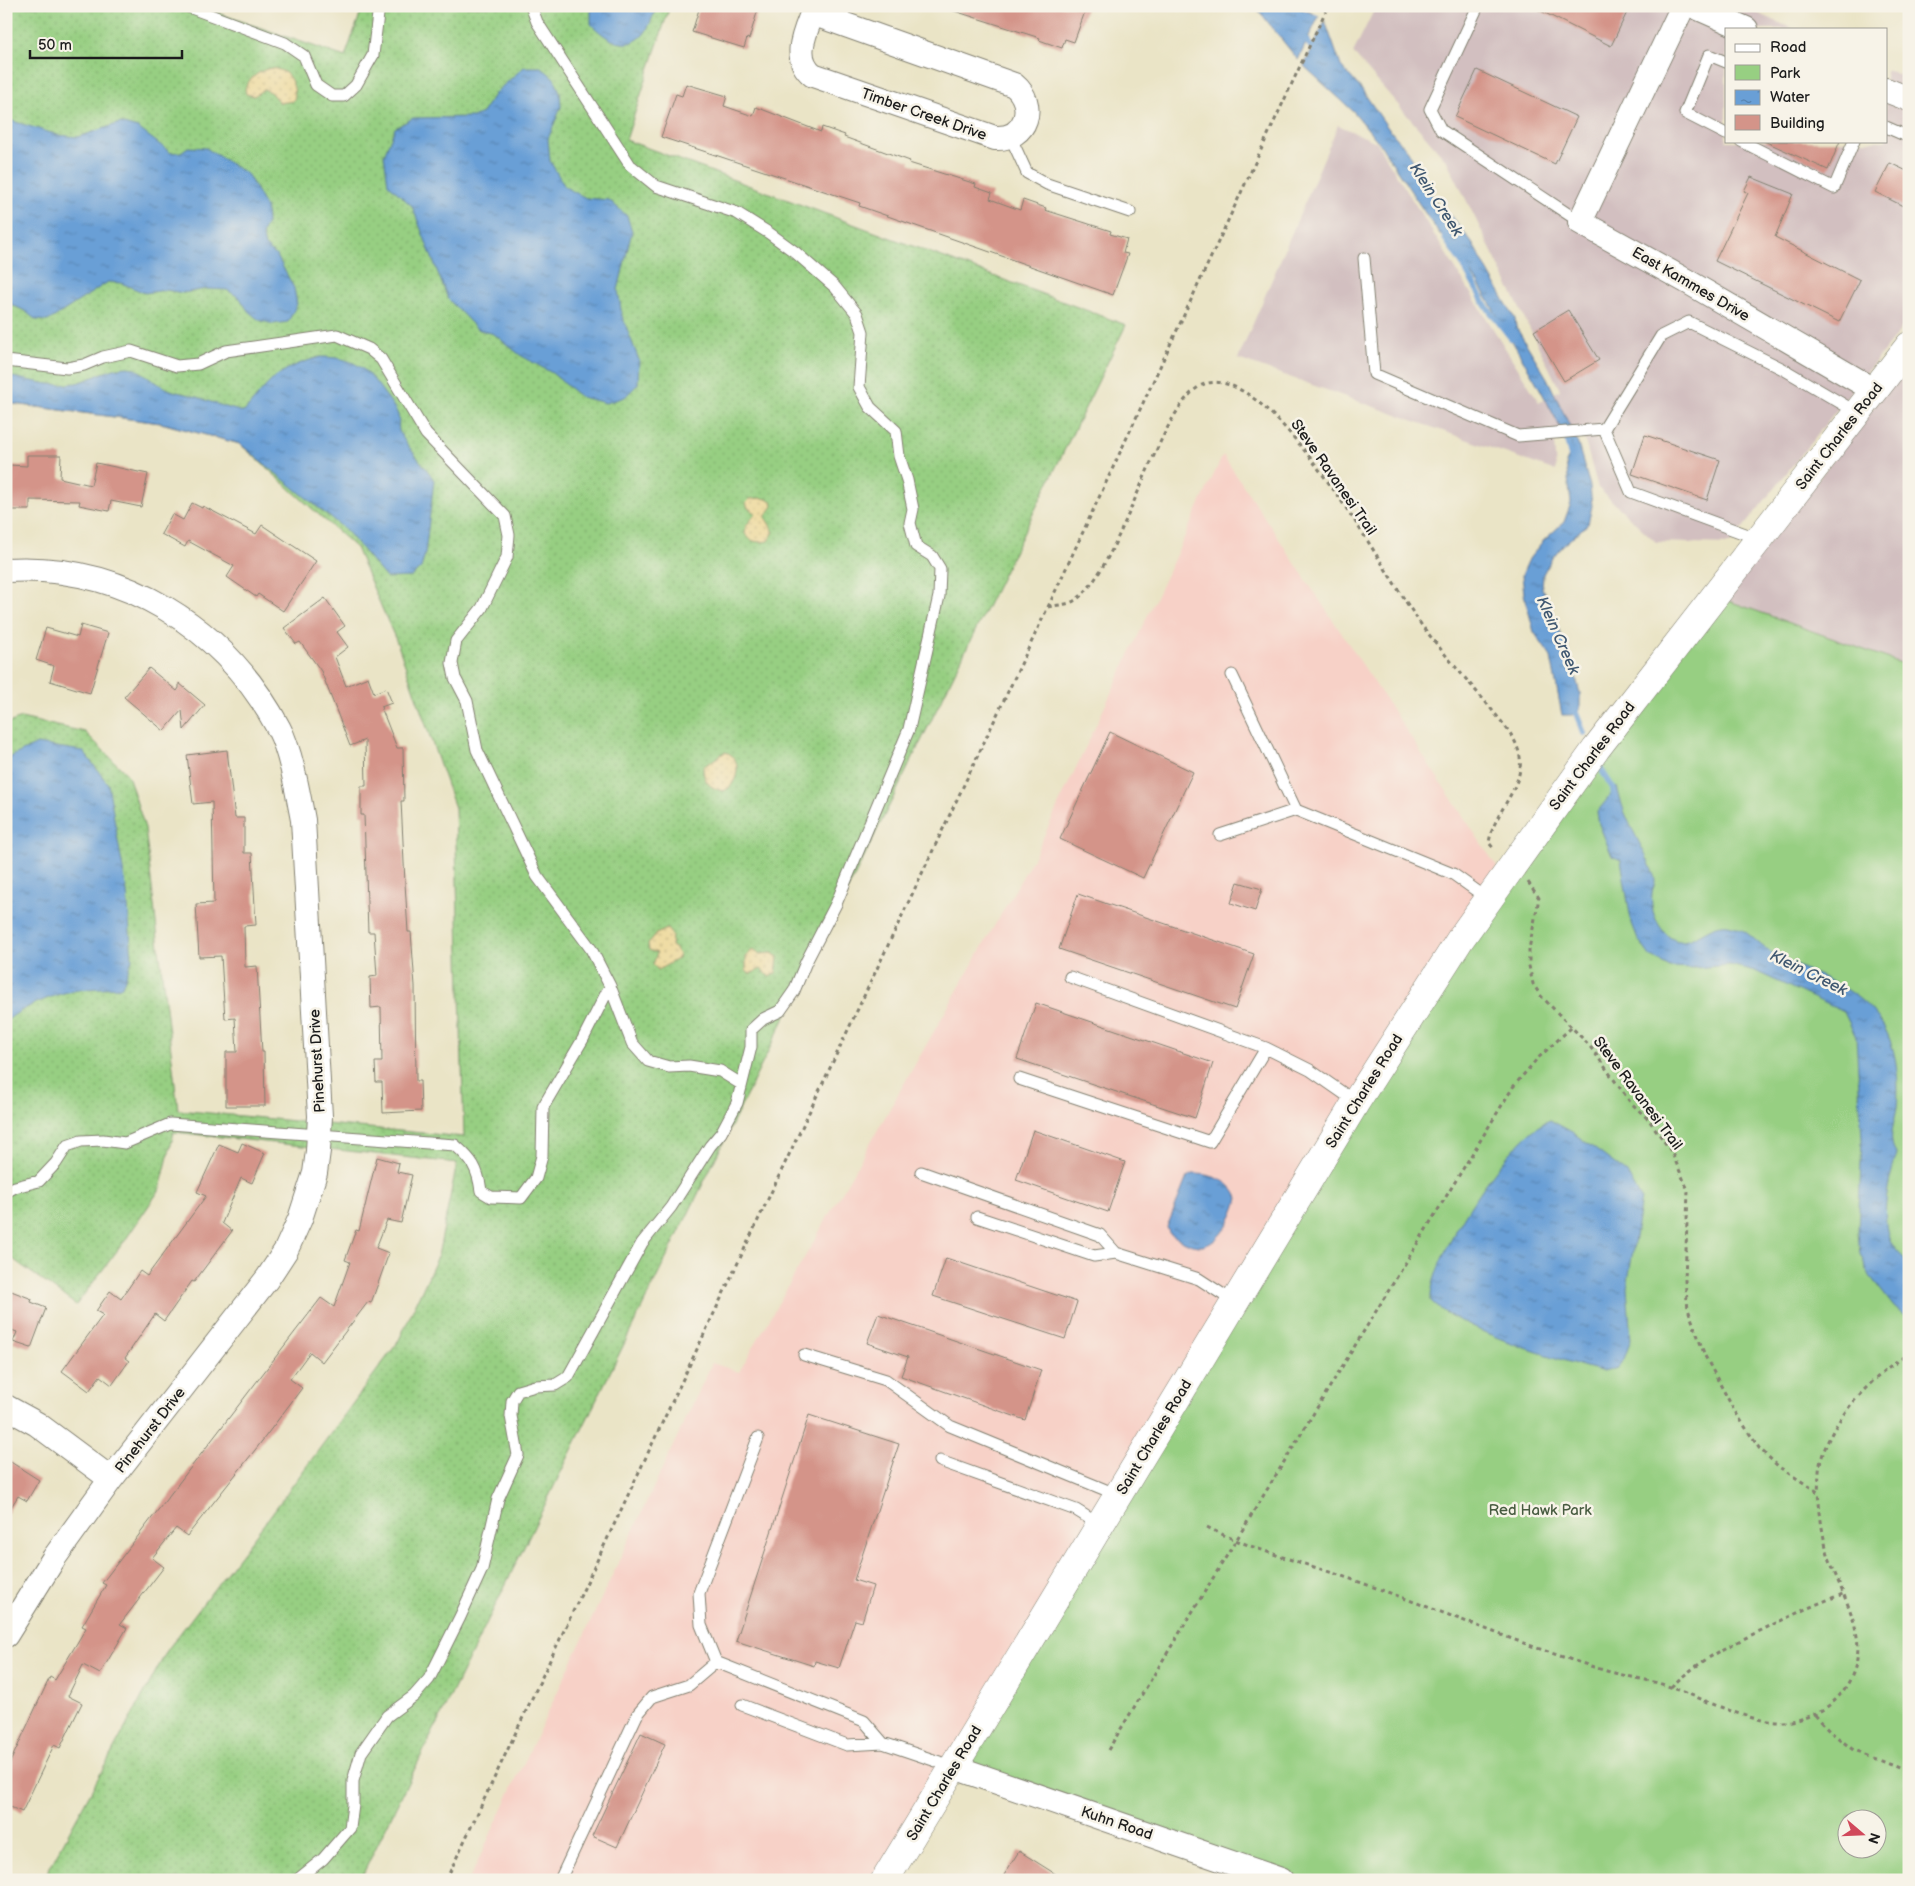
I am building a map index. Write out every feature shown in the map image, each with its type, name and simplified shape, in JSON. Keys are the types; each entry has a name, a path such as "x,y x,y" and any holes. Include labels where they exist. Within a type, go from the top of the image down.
{"street":[{"path":"1580,222 1683,6"},
{"path":"1694,6 1744,28"},
{"name":"Timber Creek Drive","path":"814,10 1014,84 1021,90 1026,101 1027,111 1022,126 1010,136 995,138 813,75 802,63 800,53 814,10"},
{"path":"1888,91 1909,99"},
{"name":"East Kammes Drive","path":"1580,222 1690,283 1874,390"},
{"name":"Saint Charles Road","path":"885,1880 1356,1102 1488,900 1596,749 1909,346"},
{"name":"Pinehurst Drive","path":"6,570 52,570 78,574 120,585 164,606 202,632 237,667 280,730 296,787 302,820 320,1116 314,1173 300,1219 286,1250 267,1279 111,1479 54,1558 6,1635"},
{"path":"6,1407 38,1424 111,1479"},
{"name":"Kuhn Road","path":"954,1767 1281,1880"}],"lane":[{"path":"186,6 286,43 304,56 316,85 332,96 344,96 356,86 373,55 379,6"},
{"path":"297,1880 330,1852 350,1828 353,1806 353,1781 361,1753 387,1716 414,1696 429,1679 482,1569 498,1498 518,1455 511,1416 512,1401 518,1391 535,1386 555,1385 568,1377 642,1243 671,1207 710,1146 721,1133 737,1103 752,1030 763,1019 780,1011 794,991 806,962 836,904 909,729 925,661 932,619 939,596 940,569 932,556 916,546 910,523 913,509 908,480 899,456 896,431 870,407 859,387 863,332 857,314 835,287 795,252 769,234 737,213 656,186 630,165 537,22 531,6"},
{"path":"1478,6 1430,109 1441,130 1580,222"},
{"path":"1725,62 1709,55 1685,113 1725,133"},
{"path":"1888,128 1909,137"},
{"path":"1010,136 1027,172 1047,184 1130,212"},
{"path":"1743,142 1834,188 1854,142"},
{"path":"1364,258 1374,374 1518,436 1604,429"},
{"path":"1604,429 1661,336 1689,322 1782,369 1858,413"},
{"path":"6,361 67,368 84,365 102,357 131,351 177,366 198,364 226,351 337,335 369,349 381,359 426,434 505,516 509,535 507,557 482,608 456,640 452,663 455,678 467,701 477,750 537,876 591,949 610,986 632,1043 648,1062 669,1067 689,1066 720,1071 741,1084"},
{"path":"1604,429 1631,492 1759,539"},
{"path":"1232,675 1296,810"},
{"path":"1220,834 1296,810 1453,874 1488,900"},
{"path":"1070,977 1266,1048 1310,1070 1356,1102"},
{"path":"6,1192 15,1186 39,1181 56,1163 67,1146 88,1141 125,1143 170,1124 455,1145 469,1157 479,1174 481,1191 490,1197 521,1198 536,1178 542,1156 543,1107 583,1039 610,986"},
{"path":"1020,1079 1210,1142 1266,1048"},
{"path":"921,1172 1100,1235 1116,1253"},
{"path":"977,1217 1094,1256 1116,1253 1199,1279 1236,1302"},
{"path":"804,1355 886,1380 950,1426 1118,1495"},
{"path":"758,1438 699,1593 701,1625 716,1662 864,1721 883,1744"},
{"path":"940,1461 1076,1510 1100,1525"},
{"path":"560,1880 636,1714 652,1697 689,1685 716,1662"},
{"path":"742,1705 847,1745 883,1744 954,1767"}],"path":[{"path":"446,1880 1048,606 1328,6"},
{"name":"Steve Ravanesi Trail","path":"1048,606 1073,602 1097,578 1148,469 1183,402 1194,389 1208,382 1230,384 1250,393 1283,424 1306,452 1422,626 1504,724 1518,748 1519,776 1491,830 1489,843 1497,854"},
{"name":"Steve Ravanesi Trail","path":"1525,877 1539,898 1530,949 1529,966 1533,984 1540,996 1589,1045 1630,1102 1649,1120 1671,1152 1688,1190 1685,1281 1688,1309 1704,1356 1734,1410 1759,1448 1778,1467 1818,1492"},
{"path":"1108,1750 1513,1086 1537,1059 1572,1027"},
{"path":"1207,1527 1234,1541 1360,1582 1581,1662 1670,1687 1761,1720 1783,1722 1815,1715 1833,1703 1844,1691 1854,1670 1859,1651 1857,1626 1828,1555 1820,1524 1818,1492 1820,1462 1828,1439 1871,1384 1904,1356 1909,1354"},
{"path":"1670,1687 1689,1669 1713,1654 1817,1603 1843,1594"},
{"path":"1815,1715 1832,1734 1852,1749 1909,1771"}],"shaded area":[{"path":"1376,6 1742,6 1791,28 1725,28 1725,142 1888,142 1888,70 1909,79 1909,319 1730,544 1656,542 1598,488 1583,434 1554,442 1556,471 1238,359 1338,125 1376,142 1539,402 1560,390 1447,161 1353,53"},
{"path":"1909,361 1909,666 1725,599"},
{"path":"1223,455 1497,867 876,1880 469,1880 712,1363 739,1372 1035,855"}],"green space":[{"path":"6,6 198,6 345,57 363,6 670,6 626,140 1126,325 360,1880 43,1880 168,1649 267,1520 398,1342 438,1256 457,1163 174,1132 160,1189 126,1239 76,1305 6,1254 6,724 21,718 85,732 128,775 145,828 178,1110 464,1137 455,808 398,645 356,548 240,444 161,423 6,403"},
{"name":"Red Hawk Park","path":"1715,596 1909,666 1909,1880 1282,1880 950,1768 1469,920"}],"sand":[{"path":"272,68 287,74 295,94 293,101 280,103 270,92 264,89 254,96 246,94 245,89 252,78 259,72"},
{"path":"763,498 772,501 773,506 765,517 774,532 768,541 758,542 750,539 745,534 746,526 756,513 748,508 746,503 750,499"},
{"path":"725,752 735,760 737,772 732,784 723,791 714,788 708,783 704,776 703,767"},
{"path":"667,929 672,935 671,946 676,949 679,955 677,959 658,970 653,965 657,953 649,950 648,944 656,934"},
{"path":"752,950 760,954 772,953 778,957 776,974 769,976 761,969 750,974 746,971 746,957"}],"water":[{"path":"594,6 657,6 643,35 629,43 622,43 602,34 591,24 591,10"},
{"path":"1255,6 1295,6 1319,16 1298,60"},
{"path":"1325,21 1341,66 1362,90 1388,128 1408,151 1438,207 1454,219 1472,243 1515,319 1516,327 1547,378 1577,441 1590,486 1592,506 1588,524 1562,546 1552,558 1543,574 1542,588 1571,660 1580,693 1580,710 1572,715 1562,715 1551,657 1534,632 1524,594 1522,575 1529,559 1542,542 1564,522 1571,503 1566,462 1572,450 1571,444 1565,441 1558,423 1539,387 1477,281 1433,225 1380,144 1354,112 1304,66"},
{"path":"524,67 541,67 554,78 560,92 561,107 548,139 550,161 565,187 586,198 609,200 627,216 632,231 618,290 622,316 639,360 638,384 625,397 606,403 581,397 552,373 520,355 494,334 477,329 448,299 412,206 388,184 384,155 395,128 413,118 473,117 482,113 496,92"},
{"path":"6,119 58,135 78,137 120,123 138,128 171,153 181,152 188,147 206,148 248,175 266,208 267,223 262,233 265,246 277,256 294,288 297,304 288,322 273,324 259,320 248,311 240,298 227,290 206,289 183,293 166,290 145,293 121,283 108,282 48,321 36,320 25,311 6,302"},
{"path":"320,357 331,357 349,361 370,376 397,412 399,431 404,440 434,480 425,554 421,568 411,577 386,578 347,531 240,444 161,423 6,403 6,376 46,384 62,385 77,383 113,369 128,367 137,370 171,390 244,412 269,383 284,371"},
{"path":"37,744 83,751 108,784 127,892 132,959 122,987 95,988 61,994 26,1008 6,1022 6,759"},
{"path":"1617,787 1626,816 1654,877 1655,883 1652,892 1653,910 1656,920 1666,934 1674,940 1681,941 1689,940 1720,925 1741,929 1772,953 1852,994 1875,1014 1882,1024 1892,1046 1898,1082 1897,1107 1892,1131 1892,1143 1897,1154 1886,1198 1886,1222 1887,1232 1893,1245 1909,1264 1909,1320 1894,1307 1870,1276 1860,1254 1858,1232 1862,1139 1856,1037 1844,1012 1755,971 1730,965 1694,968 1670,967 1650,956 1638,939 1631,921 1621,860 1612,856 1599,824 1597,812"},
{"path":"1550,1120 1572,1132 1627,1173 1641,1199 1627,1288 1631,1340 1624,1359 1617,1368 1604,1372 1538,1352 1487,1333 1464,1323 1431,1301 1434,1282 1443,1257 1475,1200 1494,1172 1515,1148 1534,1130"},
{"path":"1193,1174 1207,1175 1220,1179 1231,1187 1238,1198 1234,1212 1221,1234 1209,1244 1202,1246 1180,1240 1169,1233 1167,1227 1187,1177"}],"building":[{"path":"700,6 759,6 749,39 747,38 744,48 692,32"},
{"path":"949,6 1087,6 1074,42 1065,39 1062,48 1039,40 1040,38 948,9"},
{"path":"1531,6 1630,6 1611,46"},
{"path":"1477,70 1577,117 1555,164 1455,117"},
{"path":"686,84 727,96 724,106 753,116 756,107 821,132 822,127 910,161 909,163 976,184 975,187 992,193 990,199 1020,210 1023,200 1046,208 1045,210 1111,231 1110,234 1127,239 1123,253 1128,254 1113,295 859,206 860,203 661,137 676,94 682,96"},
{"path":"1766,142 1840,142 1828,170"},
{"path":"1890,163 1909,172 1909,209 1875,192"},
{"path":"1751,177 1793,194 1775,237 1860,280 1839,322 1715,261 1748,193 1744,191"},
{"path":"1568,310 1599,360 1564,381 1534,331"},
{"path":"1645,435 1720,460 1707,500 1632,474"},
{"path":"27,455 61,455 60,478 91,485 96,463 148,474 141,507 111,501 109,511 79,505 80,501 30,500 30,510 8,510 9,465 27,466"},
{"path":"192,503 202,508 203,506 256,534 262,525 316,561 283,611 258,594 256,597 227,577 234,566 188,541 185,547 161,534 172,514 183,520"},
{"path":"325,598 345,626 337,632 348,647 335,657 346,686 368,677 374,693 386,688 392,703 381,707 397,748 403,748 404,801 401,801 405,883 408,932 411,932 415,986 416,1081 420,1081 421,1111 383,1113 382,1082 376,1082 375,1062 382,1062 381,1007 371,1008 370,977 377,976 374,932 368,932 364,815 361,815 361,786 366,786 365,740 350,746 321,671 300,642 296,644 284,628"},
{"path":"81,625 108,633 90,693 50,681 54,666 36,660 46,628 78,637"},
{"path":"149,668 177,691 179,683 205,705 184,730 182,710 164,731 124,697"},
{"path":"1110,732 1193,772 1143,878 1060,839"},
{"path":"227,750 235,818 244,818 244,853 252,853 256,925 244,926 245,967 257,966 262,1052 264,1052 265,1106 226,1106 226,1052 237,1052 235,1018 225,1019 221,956 199,957 196,904 214,903 212,802 193,804 187,755"},
{"path":"1238,882 1262,889 1255,911 1231,903"},
{"path":"1078,894 1254,954 1235,1009 1059,949"},
{"path":"1036,1003 1213,1063 1195,1118 1017,1059"},
{"path":"1033,1130 1125,1162 1108,1212 1016,1180"},
{"path":"242,1143 265,1153 252,1183 241,1178 222,1223 232,1231 194,1282 192,1281 164,1321 155,1314 125,1358 129,1361 112,1385 100,1376 89,1391 62,1371 103,1315 96,1311 110,1291 121,1299 140,1271 147,1276 206,1196 197,1192 219,1144 238,1152"},
{"path":"377,1157 399,1163 397,1172 412,1175 401,1223 387,1220 376,1248 389,1253 371,1303 368,1302 322,1362 310,1352 290,1379 302,1388 259,1445 187,1536 176,1528 152,1558 164,1567 120,1624 127,1628 100,1674 83,1665 68,1696 82,1703 60,1748 54,1745 22,1812 6,1805 6,1771 50,1677 55,1680 86,1628 82,1626 106,1585 102,1583 321,1298 334,1307 350,1262 345,1260 356,1230 359,1231"},
{"path":"946,1258 1077,1302 1065,1339 933,1296"},
{"path":"6,1289 32,1299 31,1302 46,1308 31,1348 13,1342 17,1332 6,1328"},
{"path":"878,1314 1041,1370 1025,1420 901,1376 908,1357 867,1343"},
{"path":"809,1415 899,1444 854,1580 873,1586 862,1622 855,1620 839,1668 815,1661 814,1666 736,1641"},
{"path":"6,1459 39,1480 27,1501 18,1496 6,1515"},
{"path":"641,1733 665,1744 617,1847 592,1836"},
{"path":"1019,1851 1065,1880 1001,1880"}],"waterway":[{"name":"Klein Creek","path":"1302,36 1317,53"},
{"name":"Klein Creek","path":"1445,238 1462,263 1486,306 1511,338"},
{"name":"Klein Creek","path":"1567,441 1572,460"},
{"name":"Klein Creek","path":"1573,706 1584,733"},
{"name":"Klein Creek","path":"1597,763 1613,788 1614,798"}]}
